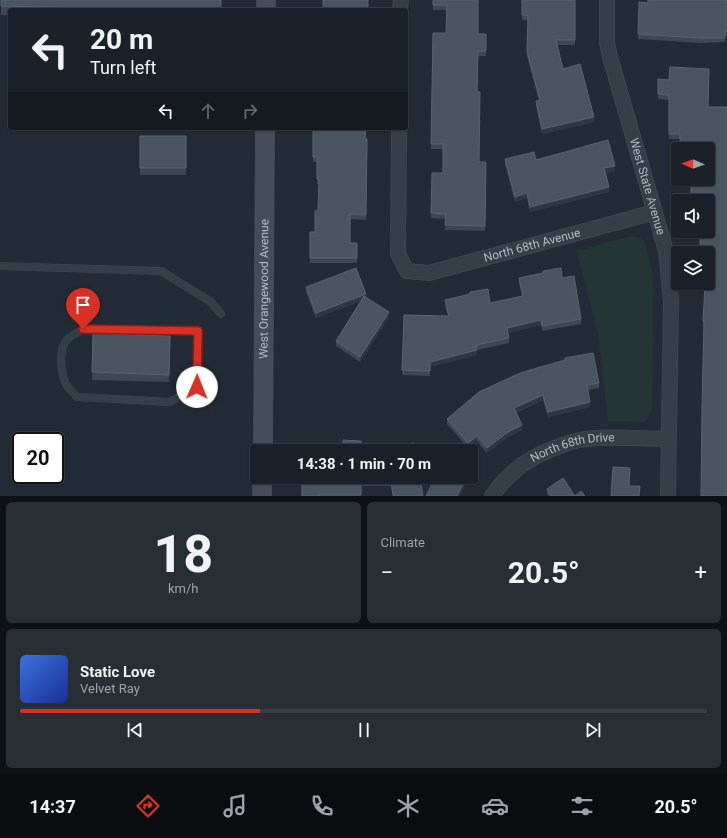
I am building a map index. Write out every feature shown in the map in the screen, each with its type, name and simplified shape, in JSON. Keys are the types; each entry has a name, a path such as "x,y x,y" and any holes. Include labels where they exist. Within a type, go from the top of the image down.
{"street":[{"name":"West State Avenue","path":"607,0 607,42 610,57 666,251 671,300 668,496"},
{"name":"West Orangewood Avenue","path":"262,444 265,130"},
{"name":"North 68th Avenue","path":"399,130 398,254 408,271 429,273 655,212"},
{"name":"North 68th Drive","path":"492,496 518,468 545,452 566,444 582,440 608,438 669,439"},
{"path":"262,484 262,496"}],"lane":[{"path":"0,266 161,271 211,302 222,314"},
{"path":"83,329 198,331 197,387 170,402 77,397 65,384 61,372 61,356 65,342 83,329"}],"shaded area":[{"path":"631,236 638,237 644,241 652,270 652,411 644,422 608,421 598,333 577,251"}],"building":[{"path":"1,0 221,0 221,8 85,8 1,6"},
{"path":"323,0 368,0 368,8 323,8"},
{"path":"433,0 478,0 478,34 486,34 486,51 478,51 477,92 480,92 479,162 486,162 485,226 445,225 446,214 431,213 432,173 443,173 443,144 431,144 433,33 446,33 447,5 433,5"},
{"path":"522,0 575,0 575,40 556,40 563,69 580,64 594,117 542,129 536,101 540,100 527,51 528,15 522,15"},
{"path":"648,0 727,0 727,31 725,31 725,38 638,34 639,2 648,3"},
{"path":"670,67 709,69 708,107 727,107 727,496 701,496 705,290 715,290 715,246 700,246 700,238 715,238 715,194 691,194 691,186 715,186 715,142 680,142 680,134 669,134 669,95 658,94 658,79 669,80"},
{"path":"313,130 366,130 366,215 350,214 350,243 357,243 357,258 310,258 310,232 315,232 315,211 318,211 319,179 317,179 317,157 313,157"},
{"path":"140,136 186,136 186,168 140,168"},
{"path":"608,140 615,166 604,168 609,187 530,207 527,193 515,197 505,159 534,152 536,160"},
{"path":"356,268 366,294 316,313 306,287"},
{"path":"561,268 562,278 574,276 581,319 542,326 541,320 507,328 509,338 476,345 477,350 430,362 430,371 402,370 404,315 449,316 445,300 470,294 470,292 488,289 490,303 523,296 519,278 543,273 543,271"},
{"path":"364,296 389,312 360,357 336,341"},
{"path":"93,333 170,336 169,375 92,372"},
{"path":"593,353 599,383 587,385 590,402 548,412 543,395 514,408 522,425 508,432 487,448 477,436 468,443 447,419 479,392 520,373 565,360 565,358"},
{"path":"343,440 361,441 361,444 343,444"},
{"path":"613,467 630,468 629,486 640,486 639,496 611,496"},
{"path":"563,478 575,496 551,496 547,489"},
{"path":"302,484 361,484 361,495 302,496"},
{"path":"391,484 421,484 423,496 393,496"},
{"path":"432,484 463,484 457,496 426,496"},
{"path":"581,491 585,496 575,496"}],"route":[{"path":"83,329 198,331 197,387"}]}
